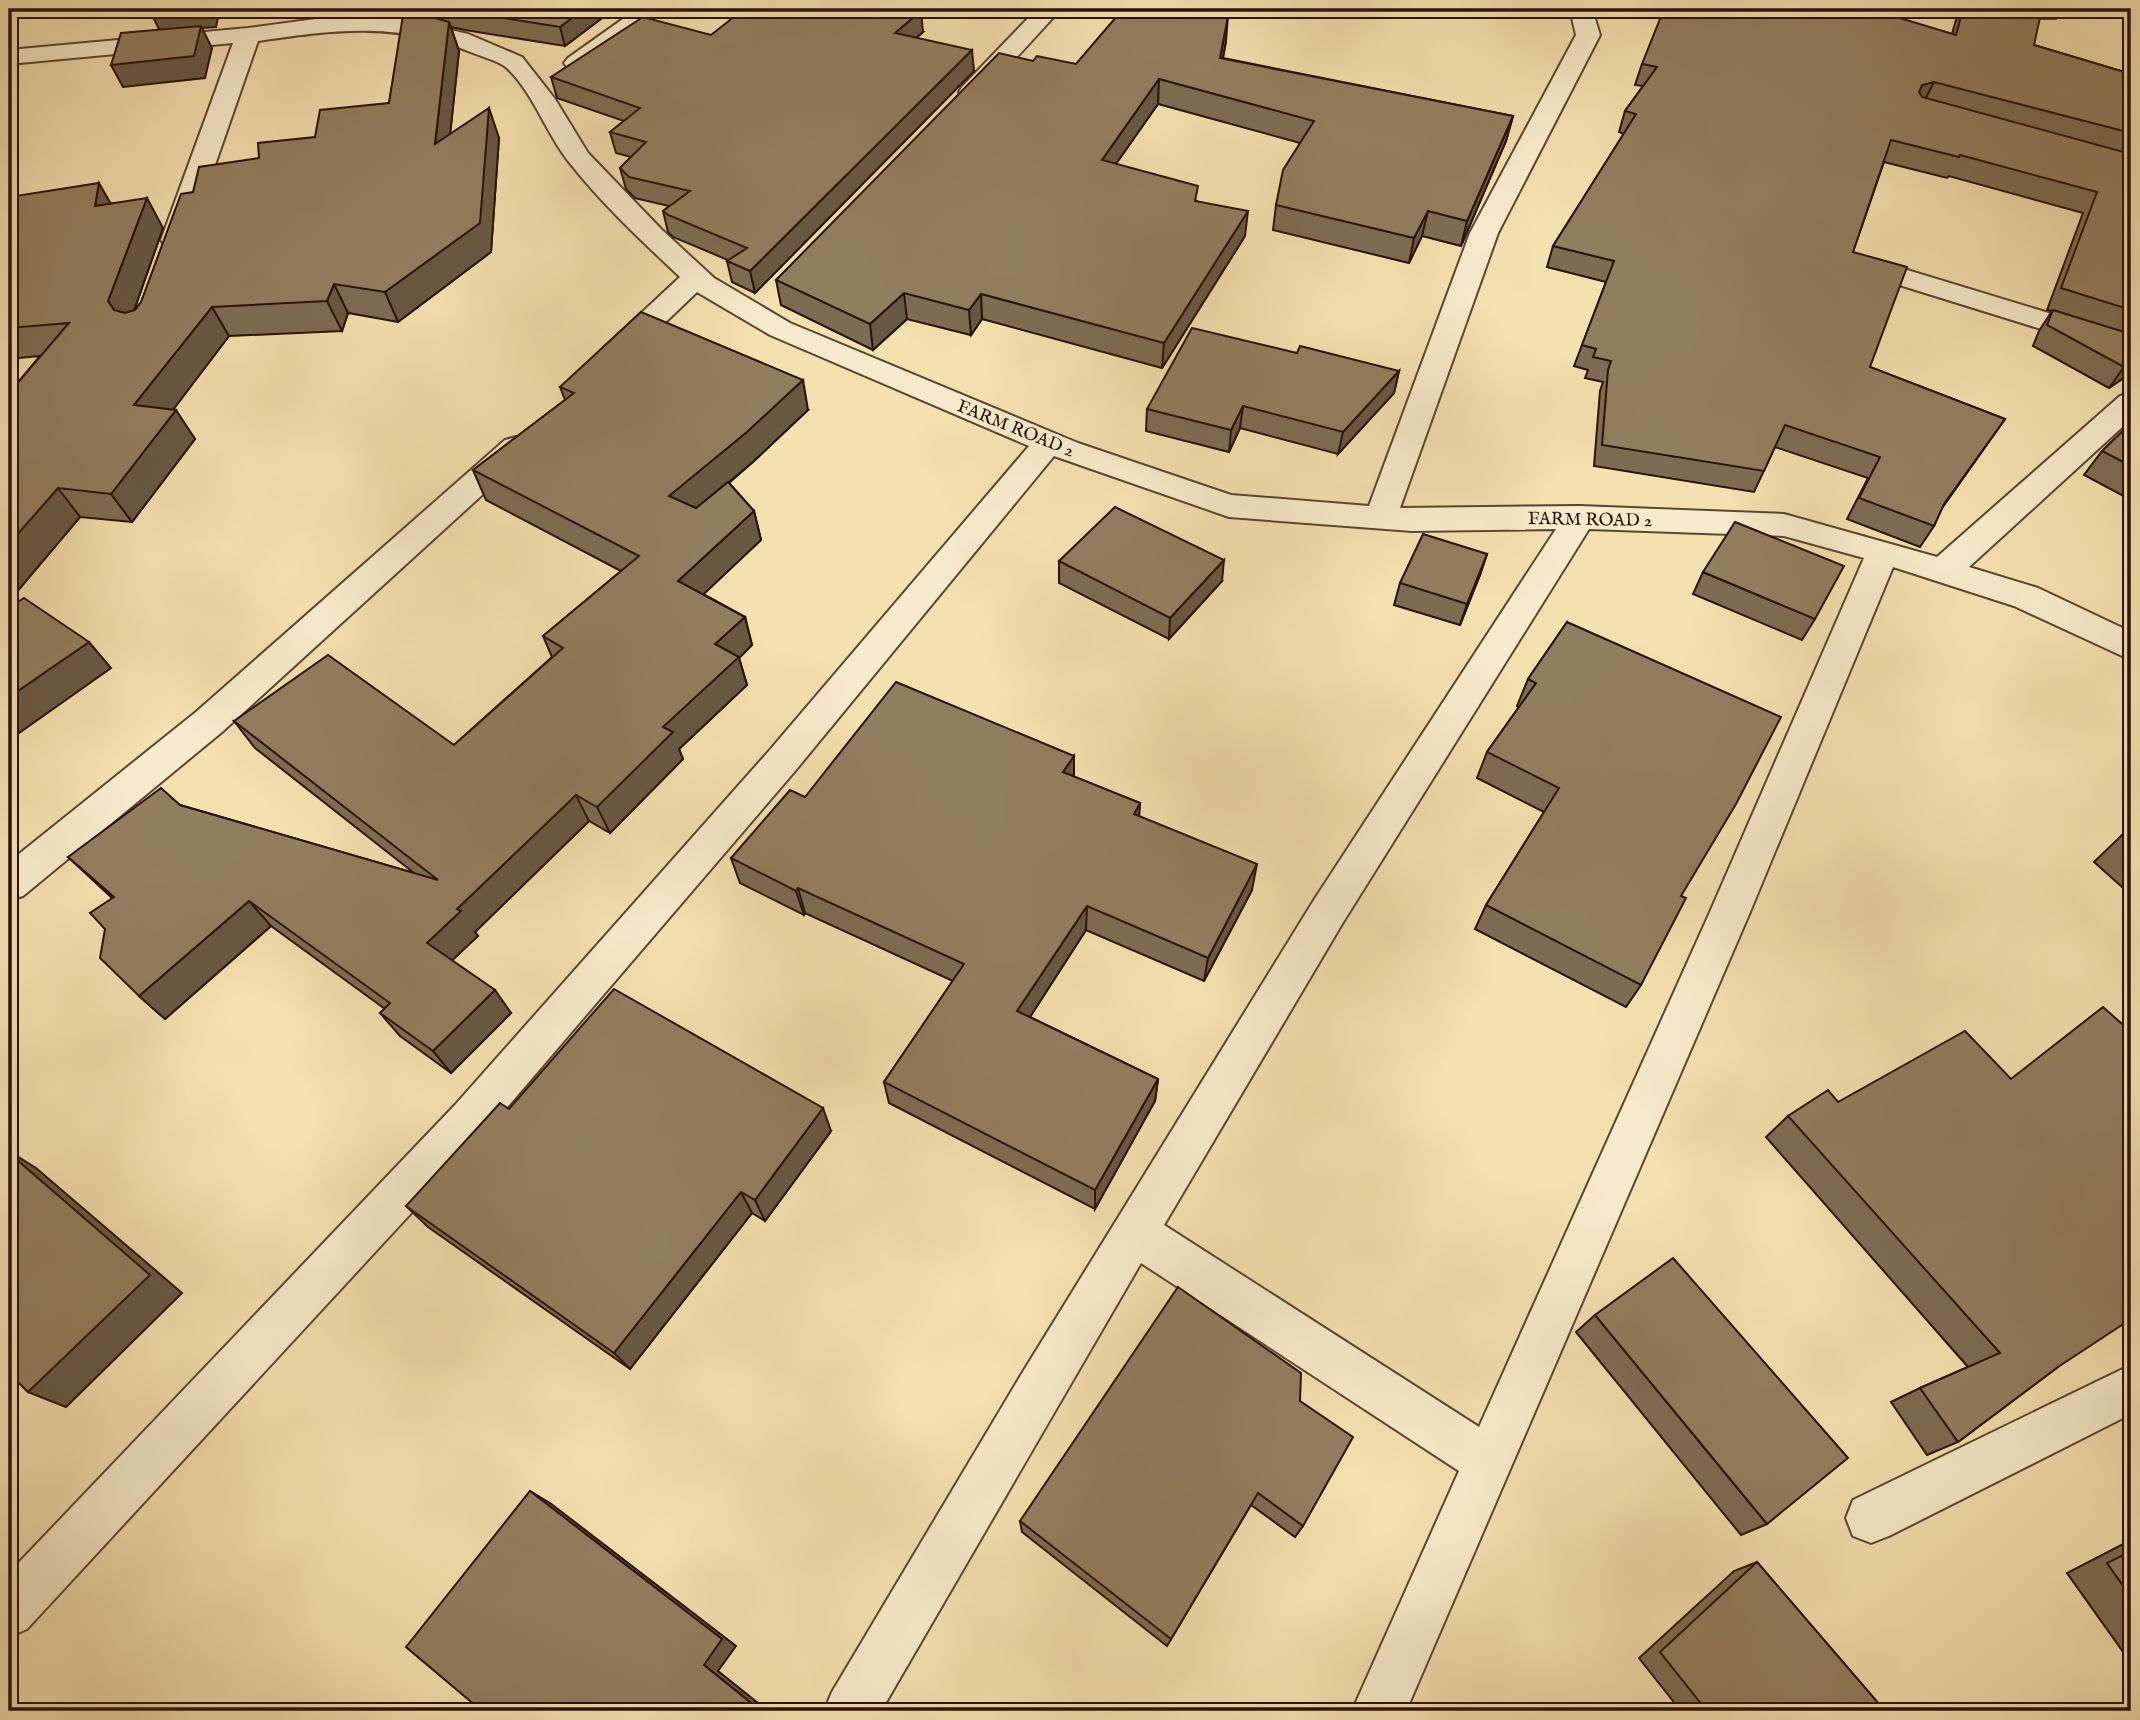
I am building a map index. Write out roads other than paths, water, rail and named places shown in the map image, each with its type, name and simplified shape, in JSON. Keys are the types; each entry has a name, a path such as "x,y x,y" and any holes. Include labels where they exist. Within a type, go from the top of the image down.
{"street":[{"path":"537,91 652,9"},
{"path":"950,114 1050,9"},
{"path":"1381,518 1484,233 1588,35 1581,9"},
{"name":"FARM ROAD 2","path":"9,57 248,36 360,16 460,39 514,62 537,91 578,157 651,235 704,284 763,304 780,329 1049,442 1229,506 1412,520 1580,517 1784,525 1944,570 2026,597 2131,647"},
{"path":"136,46 157,18"},
{"path":"166,267 248,36"},
{"path":"1861,264 2131,348"},
{"path":"589,378 696,276"},
{"path":"1944,570 2131,402"},
{"path":"9,884 209,722 541,424"},
{"path":"9,1611 470,1119 782,761 1049,442"},
{"path":"851,1711 1328,912 1580,517"},
{"path":"1379,1711 1730,912 1883,552"},
{"path":"1135,1233 1488,1461"},
{"path":"1871,1518 2131,1389"}]}
